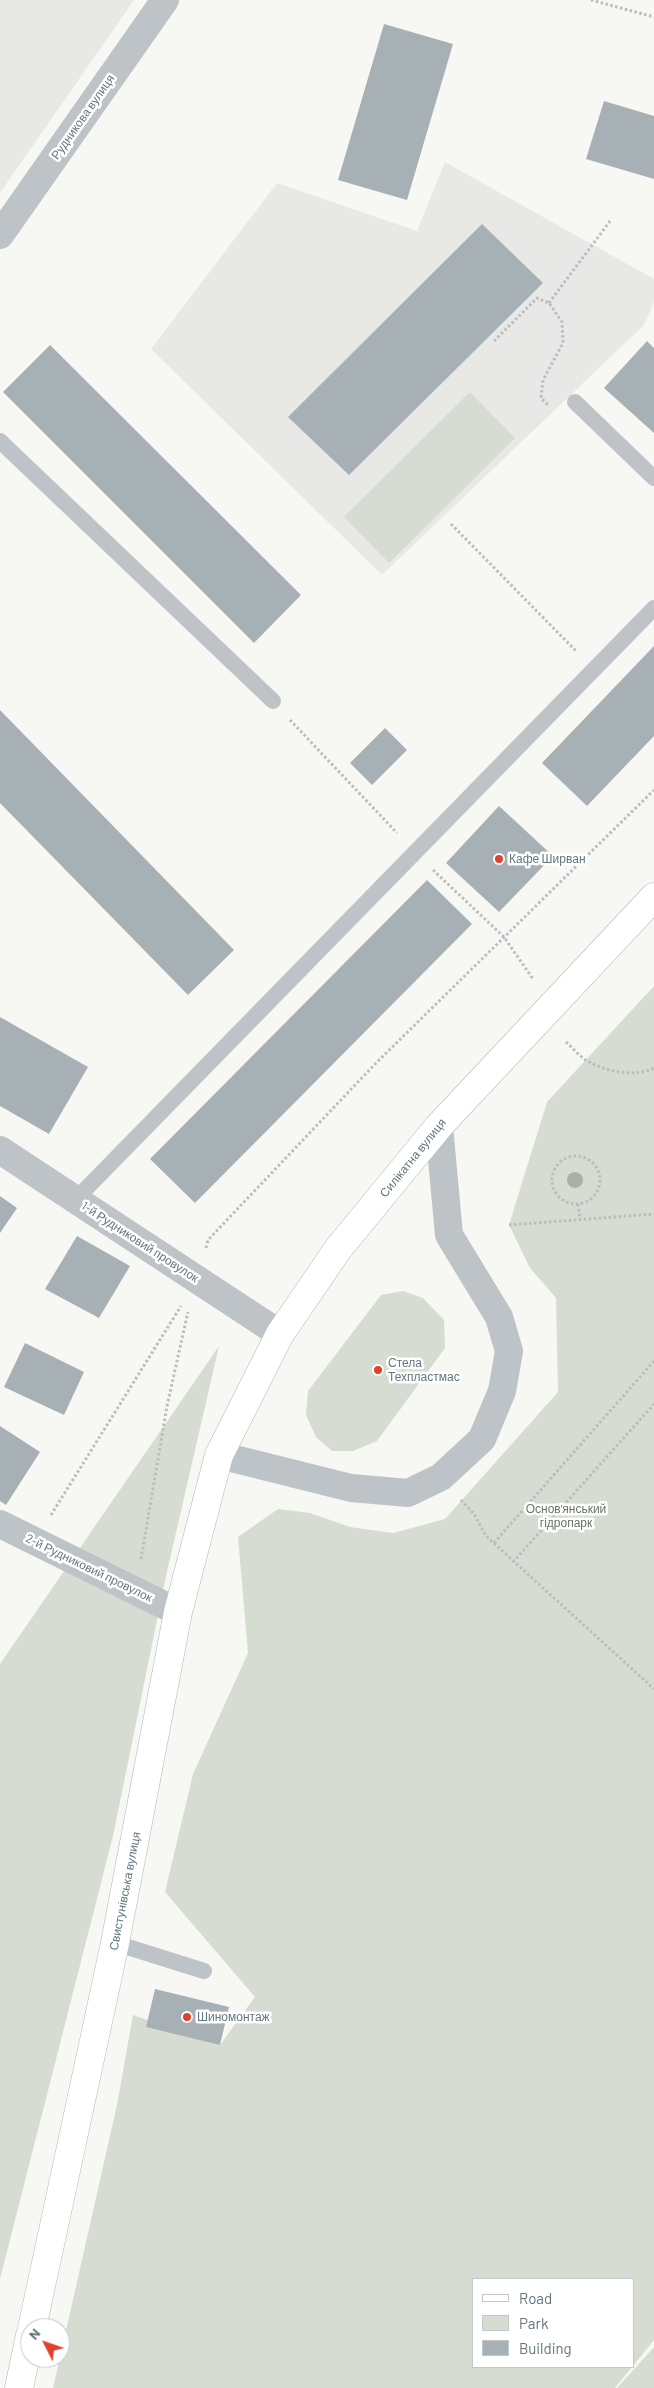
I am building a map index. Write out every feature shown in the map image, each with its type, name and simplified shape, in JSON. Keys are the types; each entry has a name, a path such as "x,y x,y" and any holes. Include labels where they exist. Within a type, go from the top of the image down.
{"main road":[{"name":"Силікатна вулиця","path":"219,1455 280,1334 338,1249 439,1126 654,897"},
{"name":"Свистунівська вулиця","path":"34,2318 115,1943 178,1612 219,1455"},
{"path":"18,2388 23,2368"}],"street":[{"name":"Рудникова вулиця","path":"0,235 165,0"},
{"path":"219,1455 360,1488 408,1493 441,1477 482,1439 502,1391 509,1351 499,1317 450,1235 439,1126"},
{"name":"1-й Рудниковий провулок","path":"0,1150 280,1334"},
{"name":"2-й Рудниковий провулок","path":"0,1524 178,1612"}],"lane":[{"path":"575,402 654,478"},
{"path":"0,441 272,701"},
{"path":"76,1200 654,608"},
{"path":"115,1943 204,1971"}],"path":[{"path":"590,0 654,17"},
{"path":"549,304 610,221"},
{"path":"494,341 537,298 549,304 562,322 563,343 543,380 541,398 554,410"},
{"path":"451,524 594,670"},
{"path":"272,701 415,852 504,937 538,986"},
{"path":"136,1591 167,1406 208,1240 376,1063 654,790"},
{"path":"566,1042 586,1060 611,1071 629,1072 654,1068"},
{"path":"576,1156 592,1162 599,1176 596,1192 591,1198 578,1204 562,1200 553,1189 552,1182 556,1168 561,1161 576,1156"},
{"path":"578,1204 580,1219"},
{"path":"509,1225 654,1214"},
{"path":"34,1542 197,1280"},
{"path":"494,1543 654,1361"},
{"path":"513,1562 654,1404"},
{"path":"441,1477 474,1514 486,1536 654,1689"}],"shaded area":[{"path":"0,0 134,0 0,193"},
{"path":"445,162 654,279 654,302 644,325 382,575 151,349 277,183 417,231"}],"green space":[{"path":"470,392 515,438 389,563 344,517"},
{"name":"Основ'янський гідропарк","path":"654,986 654,2340 634,2365 634,2278 472,2278 472,2368 631,2368 615,2388 53,2388 58,2368 70,2368 69,2318 117,2105 133,2015 220,2045 255,1997 165,1892 193,1774 248,1653 238,1537 278,1509 310,1513 350,1527 393,1533 445,1519 558,1392 556,1298 530,1268 509,1225 547,1102"},
{"path":"403,1291 423,1298 444,1320 445,1348 377,1441 353,1451 332,1451 316,1437 306,1415 308,1391 381,1295"},
{"path":"219,1346 166,1576 113,1836 0,2279 0,1664"},
{"path":"654,2347 654,2388 617,2388"}],"building":[{"path":"384,24 453,44 407,200 338,180"},
{"path":"604,101 654,116 654,179 586,159"},
{"path":"482,224 543,283 349,475 288,417"},
{"path":"647,341 654,348 654,433 604,388"},
{"path":"50,345 301,595 254,643 3,392"},
{"path":"654,646 654,736 587,806 542,763"},
{"path":"0,710 234,950 188,995 0,803"},
{"path":"385,728 407,750 372,785 350,763"},
{"name":"Кафе Ширван","path":"499,806 553,856 499,912 446,863"},
{"path":"427,880 472,924 195,1203 150,1159"},
{"path":"0,1017 88,1067 49,1134 0,1106"},
{"path":"0,1196 17,1208 0,1233"},
{"path":"77,1236 130,1266 99,1318 45,1289"},
{"path":"25,1343 84,1372 64,1415 4,1387"},
{"path":"0,1426 40,1452 6,1505 0,1501"},
{"name":"Шиномонтаж","path":"155,1989 229,2007 220,2045 146,2027"}],"place":[{"name":"Кафе Ширван","path":"499,859"},
{"name":"Стела Техпластмас","path":"378,1370"},
{"name":"Шиномонтаж","path":"187,2017"}]}
